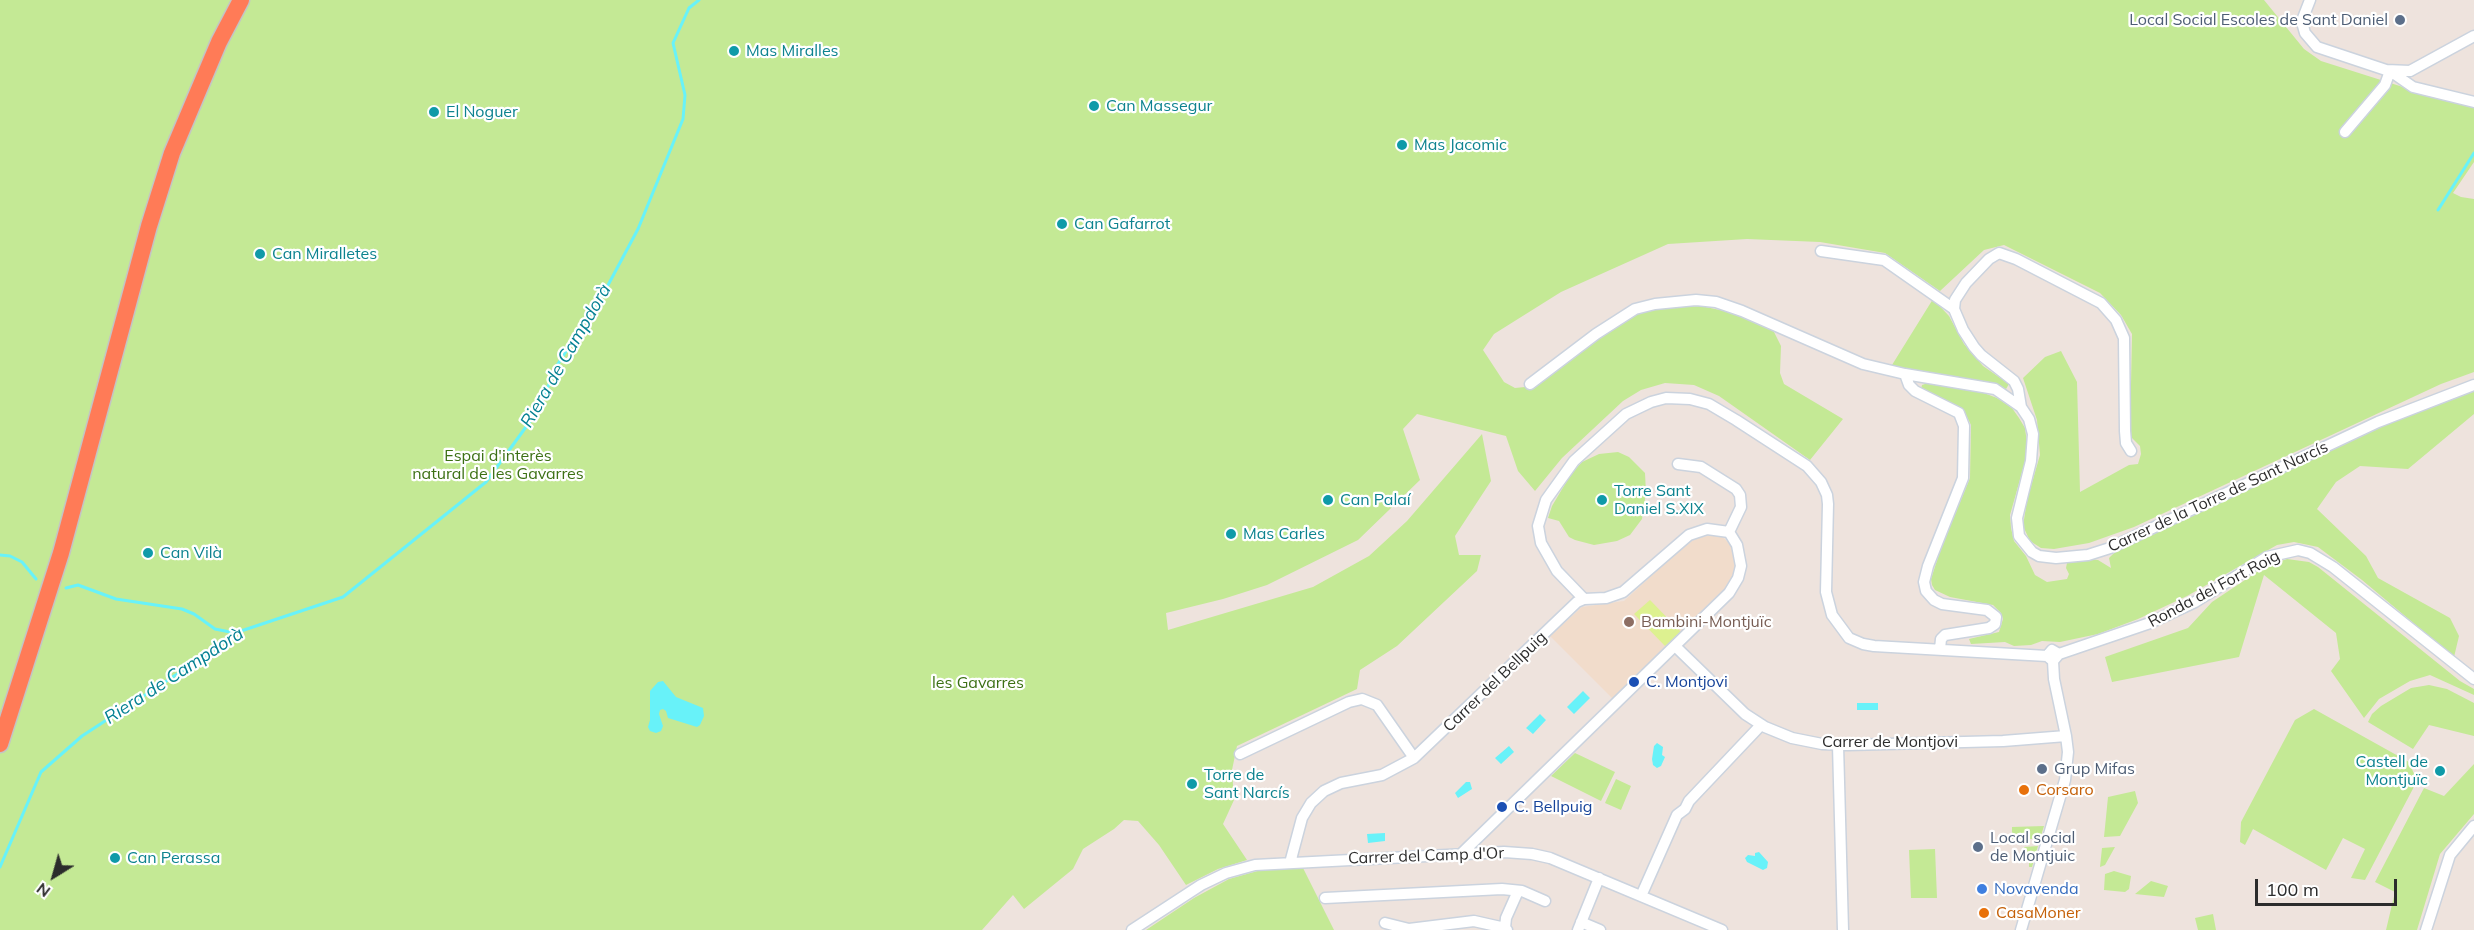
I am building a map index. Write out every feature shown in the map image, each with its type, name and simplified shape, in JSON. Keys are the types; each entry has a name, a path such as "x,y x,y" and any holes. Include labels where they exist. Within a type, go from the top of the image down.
{"highway":[{"path":"0,744 61,553 148,226 169,164 219,42 241,0"}],"street":[{"path":"2310,0 2303,18 2303,26 2305,33 2317,47 2369,66 2410,71 2474,36"},
{"path":"2390,70 2413,87 2427,93 2474,102"},
{"path":"2344,132 2385,85 2390,70"},
{"path":"1821,250 1884,260 1954,309 1955,300 1966,283 1989,259 1999,253 2016,259 2101,303 2116,320 2124,338 2125,431 2126,443 2131,451"},
{"path":"1530,384 1555,363 1626,314 1644,306 1696,300 1716,302 1742,311 1849,360 1905,374 1995,389 2021,407"},
{"name":"Carrer de la Torre de Sant Narcís","path":"1954,309 1963,330 1974,347 2014,381 2021,407 2029,419 2033,447 2017,518 2017,530 2022,542 2039,556 2056,558 2088,555 2110,548 2378,422 2474,385"},
{"path":"1905,374 1909,385 1915,391 1959,413 1964,426 1963,478 1928,566 1924,582 1926,591 1934,600 1942,604 1987,610 1996,617 1995,624 1989,628 1945,635 1941,639 1940,649"},
{"path":"1460,855 1676,647 1729,593 1738,578 1741,560 1737,544 1729,532 1707,529 1689,536 1623,592 1606,598 1584,599 1557,571 1541,543 1538,526 1546,500 1574,460 1626,414 1650,402 1666,398 1690,399 1709,404 1736,420 1807,466 1821,482 1828,504 1826,592 1832,615 1849,638 1874,646 2053,657 2055,687 2068,752 2065,780 2021,930"},
{"path":"1678,464 1701,467 1736,489 1741,507 1729,532"},
{"name":"Ronda del Fort Roig","path":"2053,657 2150,623 2195,602 2267,557 2298,550 2310,553 2333,567 2474,679"},
{"name":"Carrer del Bellpuig","path":"1290,863 1302,818 1311,803 1324,791 1341,783 1382,775 1414,758 1571,608 1584,599"},
{"name":"Carrer de Montjovi","path":"1676,647 1726,697 1761,725 1792,738 1839,745 2046,739 2066,736"},
{"path":"1240,754 1349,702 1362,699 1377,705 1414,758"},
{"path":"1641,896 1677,815 1761,725"},
{"path":"1839,745 1843,930"},
{"path":"2426,930 2450,855 2474,826"},
{"name":"Carrer del Camp d'Or","path":"1132,930 1201,885 1226,873 1255,865 1504,852 1550,858 1722,930"},
{"path":"1599,878 1579,926 1600,930"},
{"path":"1325,898 1503,889 1522,891 1545,901"},
{"path":"1385,923 1409,929 1474,921 1506,929 1506,918 1518,891"}],"shaded area":[{"name":"Bambini-Montjuïc","path":"1711,535 1723,537 1733,548 1737,561 1735,574 1720,596 1614,700 1550,636 1582,607 1624,601 1683,547 1695,539"}],"green space":[{"name":"Espai d'interès natural de les Gavarres","path":"0,0 2264,0 2304,49 2321,61 2425,94 2474,104 2474,162 2453,193 2474,199 2474,372 2441,384 2134,527 2089,543 2054,549 2041,548 2030,541 2023,526 2027,500 2040,455 2037,420 2023,378 2045,357 2061,351 2077,382 2080,492 2129,465 2138,464 2141,454 2140,446 2130,436 2132,334 2121,315 2100,293 2004,245 1984,250 1940,291 1885,253 1820,242 1747,239 1668,244 1561,292 1494,334 1483,350 1504,382 1515,388 1535,386 1588,344 1630,317 1650,309 1701,306 1734,313 1773,330 1781,346 1780,373 1784,384 1843,419 1810,460 1719,396 1694,385 1665,383 1641,390 1623,401 1562,458 1535,491 1518,471 1506,436 1417,414 1403,429 1420,480 1358,540 1267,585 1166,613 1168,630 1313,587 1369,556 1407,521 1482,434 1491,481 1455,536 1459,555 1481,555 1477,571 1397,646 1360,670 1357,689 1237,746 1232,770 1234,800 1223,824 1247,860 1218,869 1186,885 1159,845 1138,821 1124,820 1083,849 1073,869 1024,909 1013,895 982,930 0,930"},
{"path":"1933,299 1949,316 1964,344 1983,366 2009,384 2006,389 1992,383 1948,378 1901,369 1892,365"},
{"path":"1928,383 1984,393 1997,398 2012,408 2025,428 2028,451 2010,515 2011,528 2014,541 2026,556 2035,575 2047,582 2067,579 2069,574 2066,568 2067,563 2090,559 2098,560 2111,568 2109,558 2115,552 2383,426 2474,391 2474,414 2408,469 2360,466 2336,482 2317,509 2366,556 2378,578 2450,618 2459,636 2454,657 2362,580 2318,547 2294,542 2277,545 2187,596 2138,619 2098,634 2060,642 2042,641 2031,645 2014,646 2005,642 1971,644 1969,639 1999,632 2003,619 2001,613 1993,605 1950,597 1935,590 1932,585 1931,579 1941,548 1970,478 1971,425 1963,409 1921,389 1922,385"},
{"path":"1618,452 1629,457 1645,473 1646,493 1642,519 1630,535 1617,541 1594,545 1569,537 1559,521 1548,518 1552,506 1571,474 1582,462 1599,454"},
{"path":"2287,559 2309,562 2318,567 2460,681 2474,689 2474,695 2430,675 2410,681 2379,699 2364,718 2331,671 2340,659 2336,633 2264,575 2239,657 2112,682 2105,657 2188,628 2212,602 2266,566"},
{"path":"1650,600 1681,632 1665,646 1634,614"},
{"path":"2429,685 2447,689 2474,703 2474,736 2429,725 2413,749 2368,722 2372,714 2381,706 2411,688"},
{"path":"2314,709 2409,762 2417,781 2365,880 2351,878 2365,849 2343,838 2326,870 2253,829 2245,845 2240,842 2241,822 2295,720"},
{"path":"1575,753 1615,772 1601,801 1551,776"},
{"path":"2474,764 2474,814 2440,854 2417,930 2386,930 2395,892 2375,882 2424,788 2444,796"},
{"path":"1616,779 1631,786 1621,810 1605,803"},
{"path":"2135,791 2138,803 2120,836 2104,837 2108,797"},
{"path":"2044,826 2040,839 2012,839 2012,827"},
{"path":"2038,846 2032,867 2029,867 2029,859 2024,859 2024,847"},
{"path":"2115,847 2105,865 2100,867 2102,848"},
{"path":"1935,849 1937,898 1911,898 1909,850"},
{"path":"1303,868 1334,930 1146,930 1194,898 1229,879 1261,870"},
{"path":"2114,871 2131,876 2129,889 2125,892 2104,890 2105,874"},
{"path":"2151,881 2168,886 2164,897 2135,894"},
{"path":"2213,914 2216,930 2198,930 2195,918"}],"water":[{"path":"663,681 676,697 703,708 704,716 700,725 697,727 668,718 663,709 659,714 663,726 661,731 656,733 650,731 648,727 650,691 658,682"},
{"path":"1583,691 1590,698 1574,714 1567,707"},
{"path":"1857,703 1878,703 1878,710 1857,710"},
{"path":"1540,714 1546,720 1533,734 1526,728"},
{"path":"1657,743 1663,747 1662,755 1665,757 1661,766 1657,768 1653,765 1652,759 1654,746"},
{"path":"1509,746 1514,752 1501,764 1495,758"},
{"path":"1466,782 1470,782 1472,789 1458,798 1455,793"},
{"path":"1385,833 1385,841 1368,843 1367,834"},
{"path":"1759,852 1768,862 1767,868 1763,870 1747,862 1745,858 1748,855 1755,856 1755,853"}],"waterway":[{"name":"Riera de Campdorà","path":"0,867 41,772 82,736 211,652 235,633 343,597 486,482 539,409 556,367 607,287 638,229 683,119 685,95 673,43 689,8 699,0"},
{"path":"2438,210 2474,153"},
{"path":"0,555 10,556 22,562 36,579"},
{"path":"66,588 78,585 116,599 182,609 194,614 215,629 235,633"}],"place":[{"name":"Local Social Escoles de Sant Daniel","path":"2400,20"},
{"name":"Mas Miralles","path":"734,51"},
{"name":"Can Massegur","path":"1094,106"},
{"name":"El Noguer","path":"434,112"},
{"name":"Mas Jacomic","path":"1402,145"},
{"name":"Can Gafarrot","path":"1062,224"},
{"name":"Can Miralletes","path":"260,254"},
{"name":"Can Palaí","path":"1328,500"},
{"name":"Torre Sant Daniel S.XIX","path":"1602,500"},
{"name":"Mas Carles","path":"1231,534"},
{"name":"Can Vilà","path":"148,553"},
{"name":"Bambini-Montjuïc","path":"1629,622"},
{"name":"C. Montjovi","path":"1634,682"},
{"name":"Grup Mifas","path":"2042,769"},
{"name":"Castell de Montjuïc","path":"2440,771"},
{"name":"Torre de Sant Narcís","path":"1192,784"},
{"name":"Corsaro","path":"2024,790"},
{"name":"C. Bellpuig","path":"1502,807"},
{"name":"Local social de Montjuic","path":"1978,847"},
{"name":"Can Perassa","path":"115,858"},
{"name":"Novavenda","path":"1982,889"},
{"name":"CasaMoner","path":"1984,913"}],"park label":[{"name":"les Gavarres","path":"978,683"}]}
